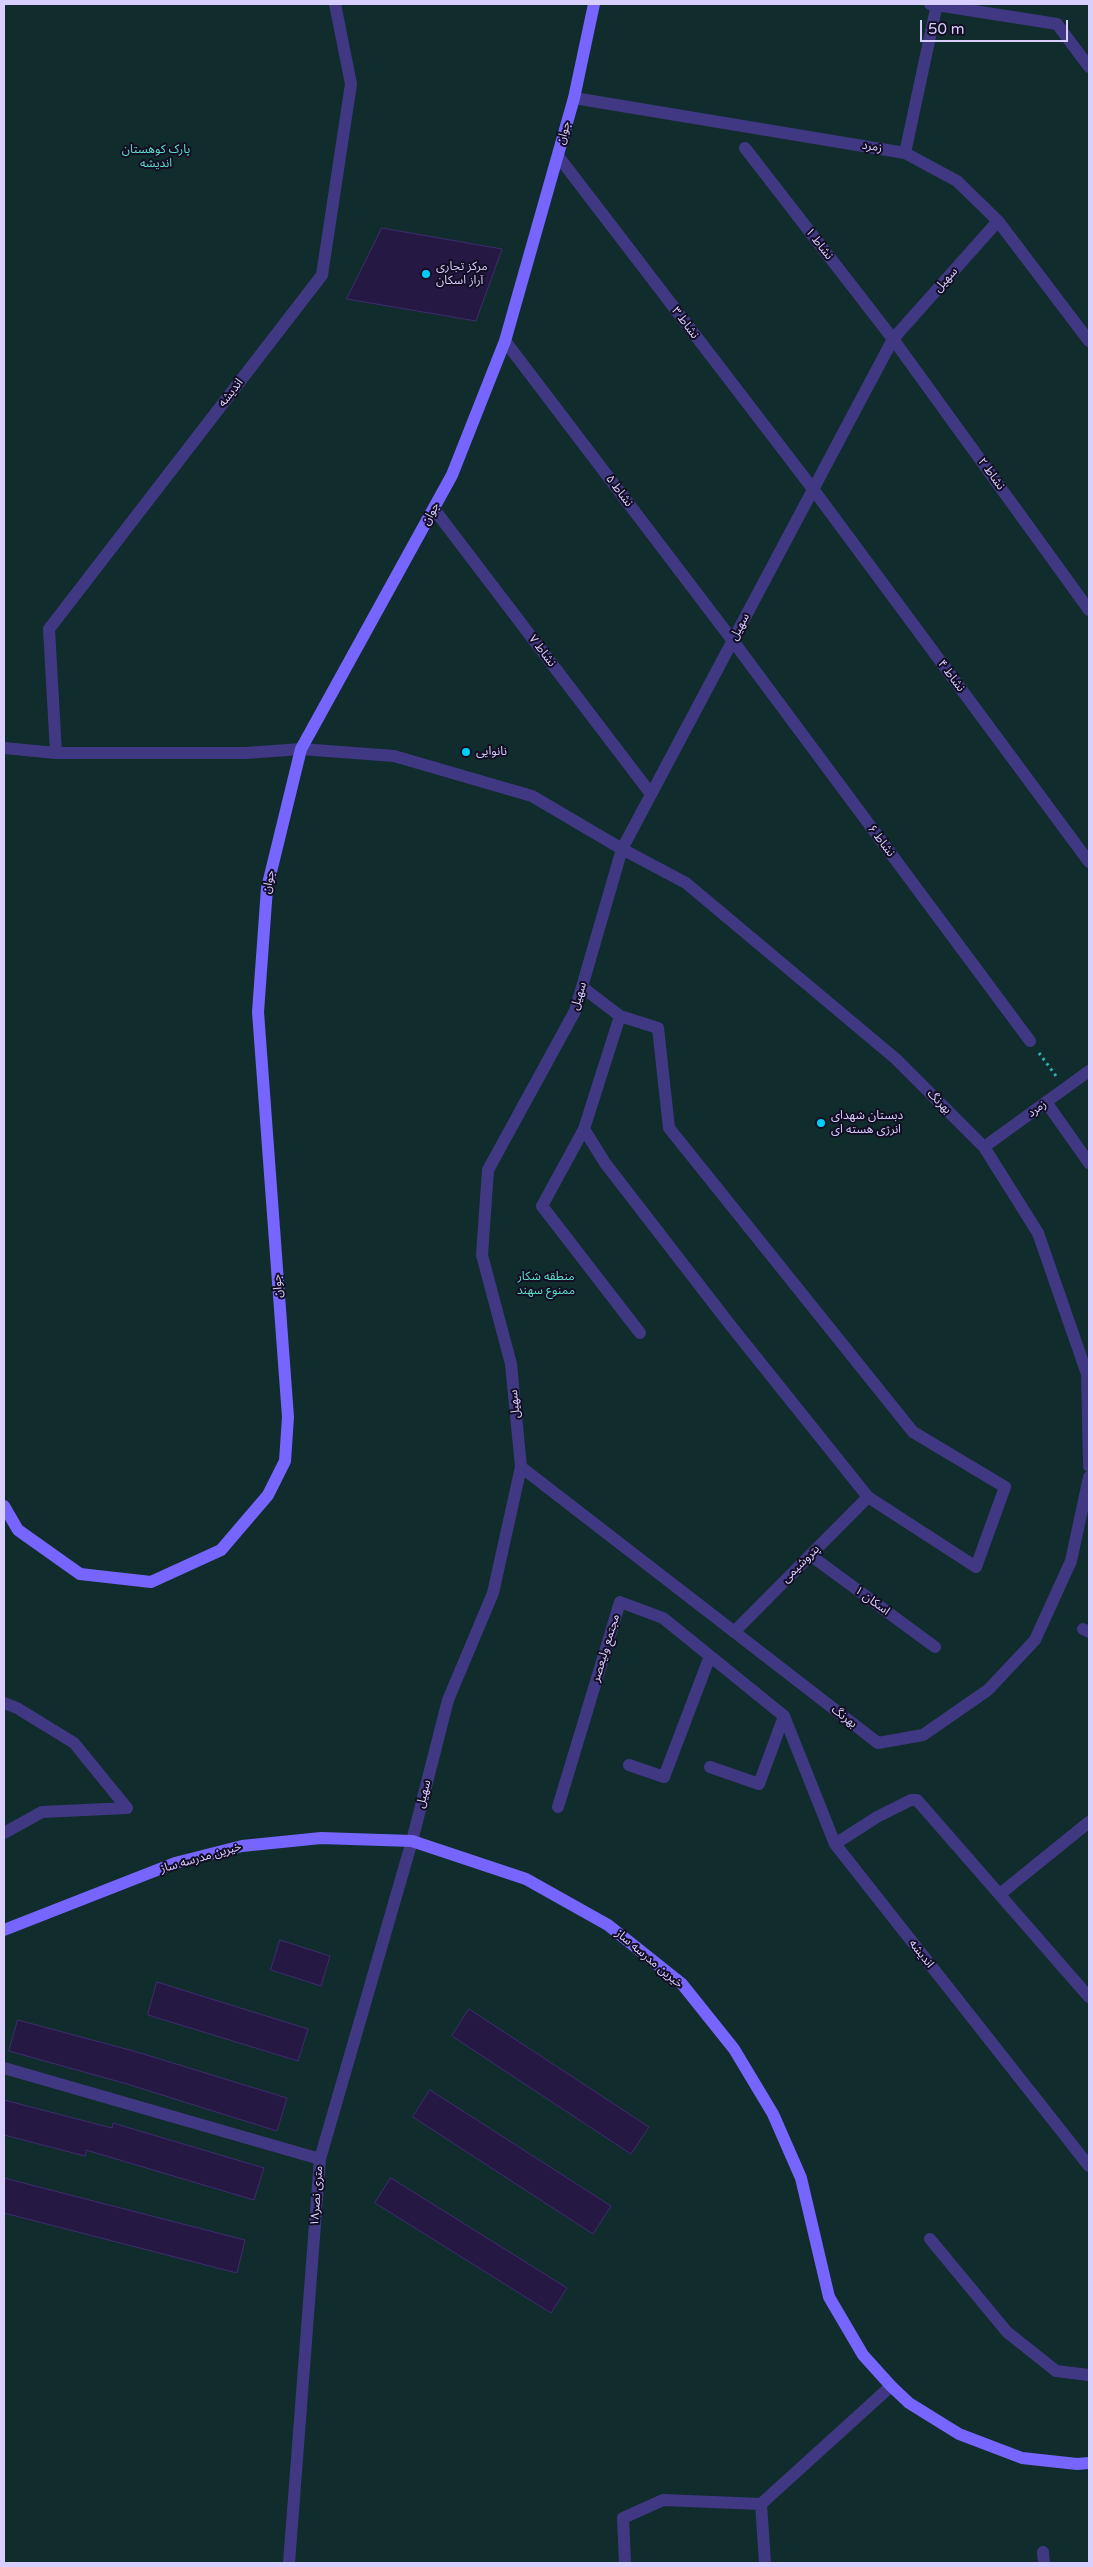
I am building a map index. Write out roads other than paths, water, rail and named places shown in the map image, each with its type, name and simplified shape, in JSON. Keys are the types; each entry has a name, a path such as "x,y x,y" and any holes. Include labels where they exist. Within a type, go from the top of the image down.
{"street":[{"name":"اندیشه","path":"56,754 49,629 322,274 351,84 336,4"},
{"name":"جوان","path":"4,1506 18,1530 80,1574 151,1582 221,1550 268,1494 285,1461 288,1416 258,1012 266,888 301,749 452,475 505,342 574,98 594,4"},
{"path":"905,152 935,4 1057,24 1089,67"},
{"name":"زمرد","path":"574,98 905,152 957,181 998,221 1089,341"},
{"name":"نشاط ۱","path":"745,148 893,339"},
{"name":"نشاط ۳","path":"558,156 813,489"},
{"name":"سهیل","path":"412,1841 448,1700 493,1593 521,1467 511,1364 482,1255 488,1170 575,1012 622,849 893,339 998,221"},
{"name":"نشاط ۲","path":"893,339 1089,610"},
{"name":"نشاط ۵","path":"505,342 733,641"},
{"name":"نشاط ۴","path":"813,489 1089,862"},
{"name":"نشاط ۷","path":"434,509 651,794"},
{"name":"نشاط ۶","path":"733,641 1030,1041"},
{"name":"بهرنگ","path":"4,748 56,754 246,753 301,749 394,756 532,796 622,849 686,883 896,1059 984,1147 1038,1233 1087,1374 1089,1466"},
{"path":"582,987 620,1016 658,1028 669,1128 914,1432 1005,1487 976,1567 868,1497 731,1326 611,1171 584,1129"},
{"path":"620,1016 584,1129 542,1206 640,1333"},
{"name":"زمرد","path":"984,1147 1089,1071"},
{"path":"1046,1102 1089,1164"},
{"name":"بهرنگ","path":"521,1467 878,1743 924,1735 988,1690 1035,1640 1072,1561 1089,1477"},
{"name":"پتروشیمی","path":"734,1632 868,1497"},
{"name":"اسکان ۱","path":"810,1555 934,1647"},
{"name":"مجتمع ولیعصر","path":"558,1807 620,1602 663,1618 786,1719"},
{"path":"629,1765 664,1777 710,1656"},
{"path":"4,1703 17,1708 74,1743 127,1808 42,1812 4,1833"},
{"name":"اندیشه","path":"786,1719 835,1844 1089,2166"},
{"path":"710,1767 759,1784 786,1719"},
{"path":"835,1844 877,1817 912,1800 917,1800 1089,1997"},
{"path":"1000,1894 1089,1822"},
{"name":"خیرین مدرسه ساز","path":"4,1930 175,1864 242,1846 321,1838 412,1841 526,1879 608,1924 682,1984 734,2049 773,2114 800,2178 829,2297 863,2355 892,2386 909,2403 959,2434 1022,2458 1077,2464 1089,2463"},
{"name":"۱۸متری نصر","path":"289,2563 320,2159 412,1841"},
{"path":"4,2068 320,2159"},
{"path":"930,2239 1007,2332 1056,2371 1089,2375"},
{"path":"625,2563 622,2518 663,2500 761,2504 892,2386"},
{"path":"761,2504 765,2563"}],"place":[{"name":"مرکز تجاری آراز اسکان","path":"426,274"},
{"name":"نانوایی","path":"466,752"},
{"name":"دبستان شهدای انرژی هسته ای","path":"821,1123"}],"park label":[{"name":"پارک کوهستان اندیشه","path":"156,157"},
{"name":"منطقه شکار ممنوع سهند","path":"546,1284"}]}
